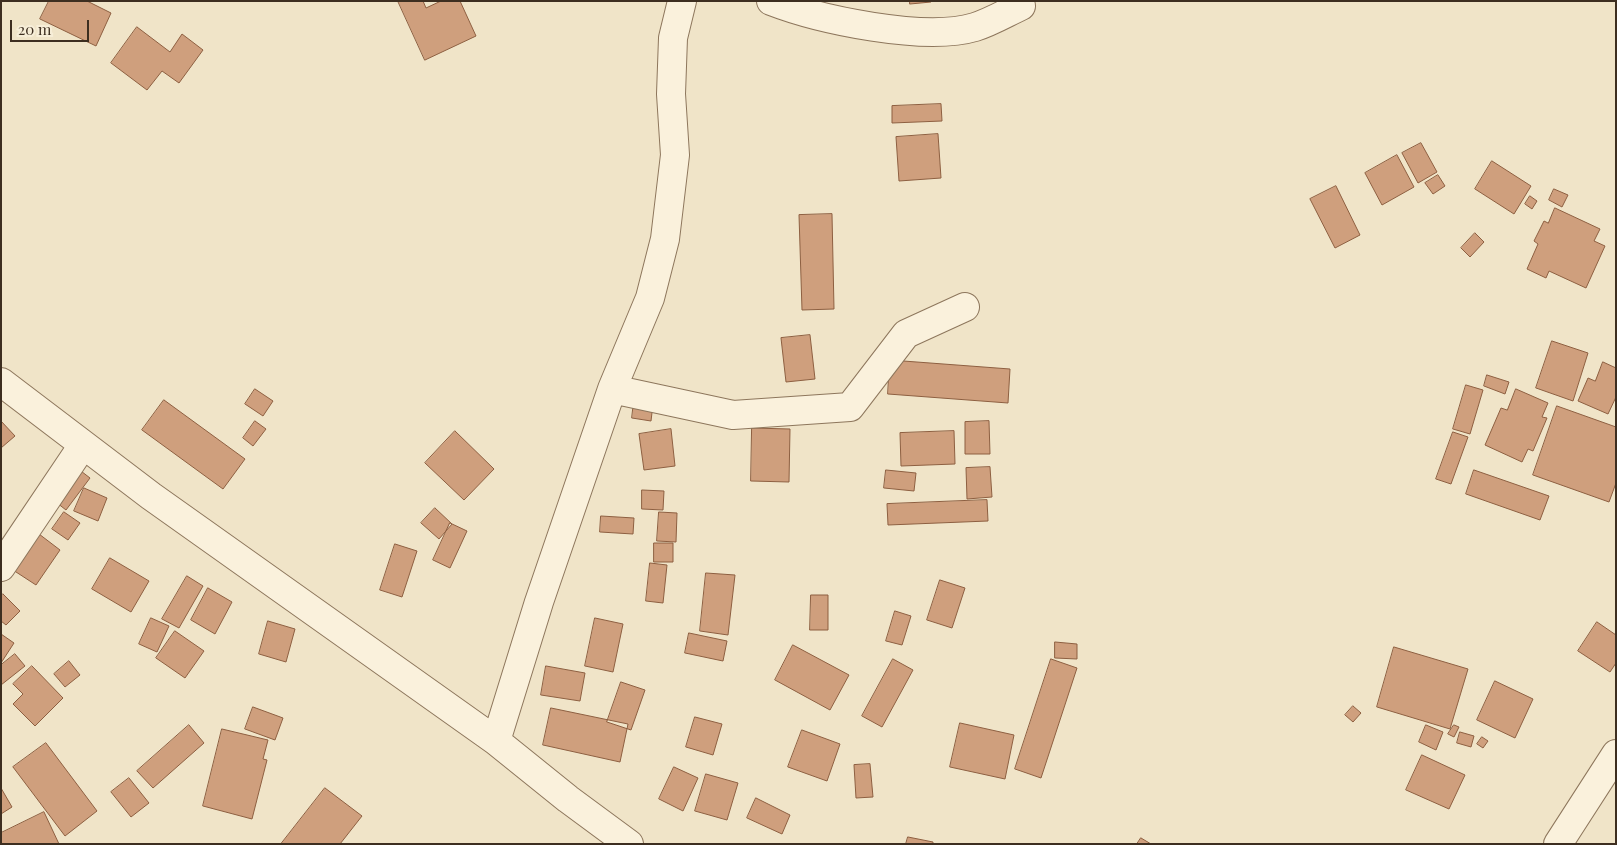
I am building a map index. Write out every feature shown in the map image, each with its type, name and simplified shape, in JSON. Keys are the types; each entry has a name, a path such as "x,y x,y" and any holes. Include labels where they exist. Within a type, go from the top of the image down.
{"street":[{"path":"496,741 539,602 612,389 650,298 665,239 675,155 671,94 673,38 682,1"},
{"path":"771,1 836,20 893,29 940,33 975,27 1021,6"},
{"path":"612,389 733,415 850,407 906,334 965,306"},
{"path":"1,382 151,496 496,741 568,799 629,844"},
{"path":"1,566 83,444"},
{"path":"1558,844 1616,754"}],"building":[{"path":"49,1 87,1 111,13 96,46 40,19"},
{"path":"398,1 423,1 426,8 441,1 460,1 476,36 425,60"},
{"path":"910,1 931,1 931,2 910,4"},
{"path":"137,27 170,52 182,34 203,50 179,83 162,71 147,90 111,63"},
{"path":"941,104 942,121 892,123 892,106"},
{"path":"938,134 941,178 899,181 896,137"},
{"path":"1421,143 1437,172 1418,183 1402,153"},
{"path":"1397,155 1414,187 1382,205 1365,173"},
{"path":"1492,161 1531,186 1514,214 1475,189"},
{"path":"1438,175 1445,186 1433,194 1425,183"},
{"path":"1336,186 1360,235 1335,248 1310,199"},
{"path":"1554,189 1568,195 1562,207 1549,200"},
{"path":"1530,196 1537,201 1532,209 1525,204"},
{"path":"1555,208 1600,229 1594,241 1605,246 1586,288 1549,271 1546,278 1527,269 1538,244 1534,241 1544,221 1548,223"},
{"path":"832,214 834,309 802,310 799,215"},
{"path":"1475,233 1484,242 1470,257 1461,248"},
{"path":"810,335 815,379 786,382 781,338"},
{"path":"1552,341 1588,353 1573,401 1536,388"},
{"path":"890,360 1010,369 1008,403 888,394"},
{"path":"1603,362 1616,368 1616,397 1608,414 1578,401 1588,378 1595,381"},
{"path":"1487,375 1509,382 1505,394 1484,386"},
{"path":"1466,385 1483,390 1470,434 1453,429"},
{"path":"255,389 273,401 263,416 245,404"},
{"path":"1516,389 1548,403 1542,417 1547,418 1533,451 1528,449 1522,462 1485,445 1501,408 1507,410"},
{"path":"164,400 245,459 223,489 142,430"},
{"path":"634,401 653,404 651,421 632,418"},
{"path":"1557,406 1616,427 1616,483 1609,502 1533,475"},
{"path":"1,421 15,436 1,448"},
{"path":"255,421 266,429 253,446 243,438"},
{"path":"989,421 990,454 965,454 965,422"},
{"path":"752,428 790,429 789,482 751,481"},
{"path":"671,429 675,466 644,470 639,434"},
{"path":"455,431 494,469 464,500 425,463"},
{"path":"954,431 955,464 901,466 900,433"},
{"path":"1453,432 1468,437 1451,484 1436,479"},
{"path":"990,467 992,497 967,499 966,468"},
{"path":"77,468 90,478 66,510 52,499"},
{"path":"886,470 916,473 914,491 884,488"},
{"path":"1474,470 1549,496 1540,520 1466,494"},
{"path":"84,488 107,498 98,521 74,511"},
{"path":"642,490 664,491 663,510 642,509"},
{"path":"987,500 988,521 888,525 887,504"},
{"path":"435,508 452,524 439,539 421,523"},
{"path":"64,512 80,523 68,540 52,529"},
{"path":"659,512 677,513 676,542 657,541"},
{"path":"601,516 634,518 633,534 600,532"},
{"path":"450,523 467,531 450,568 433,560"},
{"path":"39,534 60,550 36,585 13,570"},
{"path":"654,543 673,543 673,562 654,562"},
{"path":"395,544 417,551 402,597 380,590"},
{"path":"110,558 149,581 131,612 92,589"},
{"path":"650,563 667,565 663,603 646,601"},
{"path":"706,573 735,575 728,635 700,631"},
{"path":"187,576 203,586 179,628 162,619"},
{"path":"940,580 965,588 952,628 927,620"},
{"path":"208,588 232,602 215,634 191,620"},
{"path":"3,594 20,611 6,625 1,621 1,596"},
{"path":"811,595 828,595 828,630 810,630"},
{"path":"895,611 911,616 902,645 886,641"},
{"path":"151,618 169,626 157,652 139,644"},
{"path":"595,618 623,624 613,672 585,666"},
{"path":"268,621 295,629 286,662 259,654"},
{"path":"1597,622 1616,635 1616,663 1610,672 1578,651"},
{"path":"175,631 204,651 185,678 156,658"},
{"path":"689,633 727,641 723,661 685,653"},
{"path":"1,634 14,643 1,663"},
{"path":"1055,642 1077,644 1077,659 1055,658"},
{"path":"793,645 849,675 830,710 775,680"},
{"path":"1394,647 1468,669 1450,729 1377,707"},
{"path":"15,654 25,666 1,685 1,665"},
{"path":"893,659 913,670 882,727 862,716"},
{"path":"1051,659 1077,668 1041,778 1015,769"},
{"path":"69,661 80,675 65,687 54,674"},
{"path":"32,666 63,698 35,726 13,704 23,694 13,684"},
{"path":"546,666 585,673 580,701 541,695"},
{"path":"1495,681 1533,699 1515,738 1477,720"},
{"path":"621,682 645,690 631,730 607,722"},
{"path":"1353,706 1361,713 1353,722 1345,715"},
{"path":"253,707 283,718 275,740 245,729"},
{"path":"551,708 628,724 620,762 543,745"},
{"path":"695,717 722,724 713,755 686,747"},
{"path":"960,723 1014,735 1005,779 950,767"},
{"path":"189,725 204,743 153,788 137,771"},
{"path":"1426,725 1443,732 1436,750 1419,742"},
{"path":"1454,725 1459,727 1454,737 1448,734"},
{"path":"222,729 268,740 263,759 267,760 252,819 203,806"},
{"path":"802,730 840,744 827,781 788,767"},
{"path":"1460,732 1474,736 1471,747 1457,743"},
{"path":"1482,737 1488,741 1483,748 1477,744"},
{"path":"46,743 97,811 65,836 13,767"},
{"path":"1422,755 1465,775 1449,809 1406,790"},
{"path":"870,764 873,797 856,798 854,765"},
{"path":"674,767 698,778 683,811 659,799"},
{"path":"706,774 738,783 727,820 695,811"},
{"path":"129,778 149,803 131,817 111,792"},
{"path":"1,788 12,807 1,814"},
{"path":"325,788 362,816 340,844 281,844"},
{"path":"756,798 790,815 782,834 747,818"},
{"path":"44,812 59,844 1,844 1,833"},
{"path":"908,837 933,842 933,844 906,844"},
{"path":"1141,838 1151,844 1137,844"}]}
